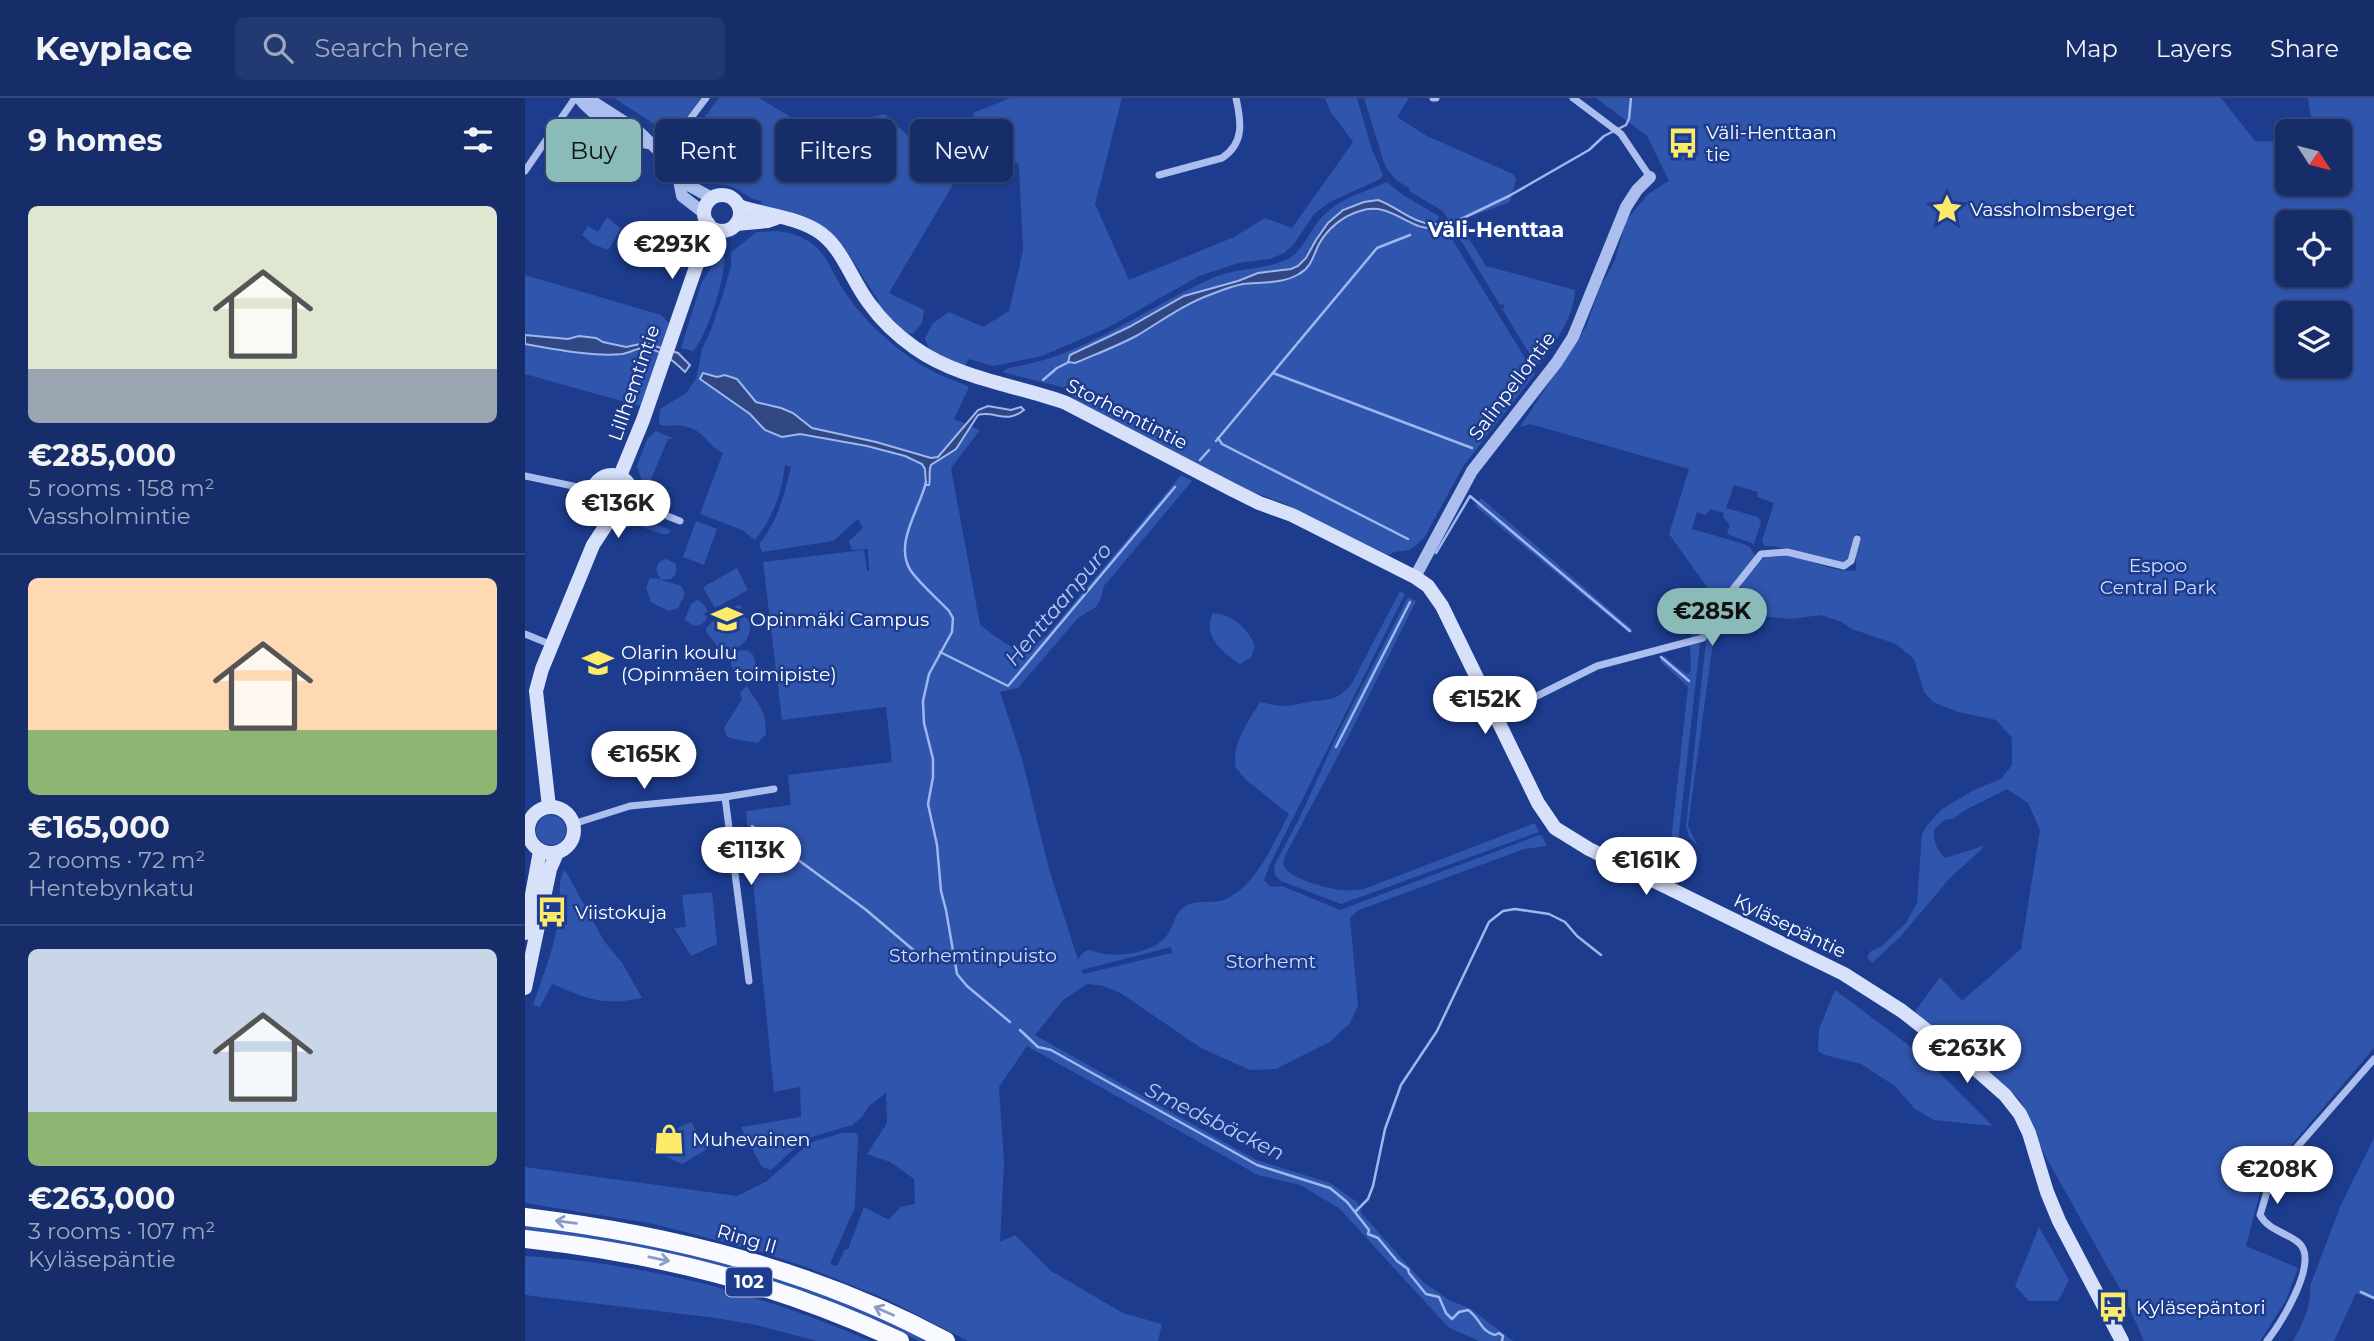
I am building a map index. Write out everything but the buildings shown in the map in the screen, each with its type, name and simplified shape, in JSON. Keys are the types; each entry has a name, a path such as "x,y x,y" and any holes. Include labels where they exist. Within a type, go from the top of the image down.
{"highway":[{"name":"Ring II","path":"525,1217 654,1236 743,1258 842,1292 946,1341"},
{"name":"102","path":"525,1239 592,1246 692,1266 772,1289 860,1322 900,1341"},
{"path":"525,1250 557,1252 592,1246"}],"main road":[{"path":"727,195 739,206 740,216 736,224 726,231 711,222 708,202 712,198 727,195"},
{"name":"Storhemtintie","path":"739,206 769,212 815,229 828,240 875,311 914,347 937,362 1066,403 1259,503 1292,515 1415,577"},
{"name":"Storhemtintie","path":"736,224 768,221 779,217"},
{"name":"Lillhemtintie","path":"621,476 697,264 705,256 711,222"},
{"path":"621,476 632,490 632,502 622,513 606,514 593,502 592,490 600,478 621,476"},
{"path":"549,807 536,691 606,514"},
{"name":"Kyläsepäntie","path":"1415,577 1428,586 1442,606 1495,717 1547,817 1559,832 1859,983 1902,1011 2005,1095 2029,1133 2059,1221 2122,1341"},
{"path":"525,988 550,869 557,853 571,842 573,824 566,813 549,807 536,813 527,825 534,846 548,853 557,853"},
{"path":"525,933 540,850"}],"street":[{"path":"525,172 577,98 632,138 648,143"},
{"path":"587,98 637,130 655,149"},
{"path":"690,119 706,98"},
{"path":"1159,175 1228,154 1237,143 1241,129 1237,98"},
{"path":"1573,98 1621,134 1650,177"},
{"name":"Salinpellontie","path":"1415,577 1472,471 1565,352 1580,324 1626,207 1650,177"},
{"path":"679,182 682,196 711,222"},
{"path":"683,182 712,198"},
{"path":"525,476 592,490"},
{"path":"632,502 680,522"},
{"path":"1495,717 1597,666 1703,638 1714,612 1761,554 1787,552 1844,566 1851,561 1857,539"},
{"path":"525,634 552,645"},
{"path":"573,824 630,806 725,797 773,789"},
{"path":"725,797 749,981"},
{"path":"2267,1341 2292,1300 2306,1257 2298,1242 2264,1223 2260,1215 2269,1185 2287,1157 2374,1059"}],"green space":[{"path":"614,98 701,98 686,119 655,119 655,124"},
{"path":"719,98 759,98 794,119 775,119 775,182 896,182 896,125 910,138 910,182 954,182 889,293 924,310 922,323 913,334 906,333 877,305 879,302 843,245 840,247 761,207 761,201 736,189 702,182 761,182 761,119 703,119"},
{"path":"1010,98 1122,98 1095,204 1129,280 1234,237 1265,218 1292,228 1353,142 1330,111 1325,98 1357,98 1371,147 1383,175 1380,179 1330,202 1314,214 1294,244 1284,253 1270,259 1238,263 1199,276 1109,327 1042,356 993,366 969,359 964,368 930,352 925,338 933,323 949,312 983,327 1009,311 1023,251 1019,164 1013,161 1013,119 975,119 973,113"},
{"path":"1364,98 1409,98 1397,117 1427,136 1513,174 1516,180 1510,202 1458,221 1486,266 1575,290 1567,320 1540,364 1534,361 1502,309 1505,307 1500,305 1443,211 1409,191 1410,189 1396,180 1385,166"},
{"name":"Espoo Central Park","path":"1596,98 2221,98 2255,141 2275,142 2275,196 2352,196 2352,119 2311,119 2308,98 2374,98 2374,1048 2264,1177 2246,1246 2298,1268 2285,1302 2260,1341 2144,1341 2124,1296 2043,1152 2020,1100 1988,1070 1914,1013 1940,977 1962,1001 2021,949 2040,830 2028,803 2007,789 1953,819 1944,820 1934,830 1934,835 1938,849 1945,858 1983,848 1950,878 1901,936 1872,963 1867,957 1906,923 1917,903 1922,834 1928,824 1942,809 1974,790 2001,779 2012,765 2012,738 1996,720 1958,712 1933,702 1924,692 1914,659 1896,644 1821,615 1791,619 1731,613 1718,626 1713,642 1688,826 1698,846 1689,837 1686,826 1706,641 1712,621 1758,562 1770,556 1794,556 1831,568 1856,570 1856,550 1860,534 1857,534 1850,561 1834,564 1774,546 1765,546 1762,541 1774,503 1757,497 1758,492 1734,485 1726,508 1758,517 1761,522 1754,544 1727,534 1730,525 1723,517 1724,513 1710,509 1706,515 1697,512 1692,529 1744,544 1750,547 1755,556 1742,577 1711,614 1701,637 1690,640 1699,614 1714,597 1669,534 1689,469 1530,424 1520,427 1586,327 1600,288 1615,260 1626,221 1648,194 1669,181 1647,136"},
{"path":"885,114 890,119 860,119"},
{"path":"1387,182 1439,217 1436,222 1441,229 1445,228 1535,374 1464,465 1424,538 1410,550 1393,552 1390,555 1378,553 1283,503 1250,491 1076,401 1069,389 1002,372 1090,342 1217,276 1281,262 1299,250 1328,211 1352,196"},
{"path":"607,217 621,229 608,250 593,244 582,235 588,226 598,232"},
{"path":"778,231 794,235 816,247 853,304 883,336 922,365 969,387 954,419 980,430 951,468 980,625 1004,642 1011,646 1027,647 1046,636 1181,475 1192,481 1104,586 1096,607 1078,618 1018,688 1000,692 1022,759 1049,869 1078,960 1089,950 1117,955 1147,949 1164,939 1184,907 1226,899 1256,873 1289,814 1246,780 1236,768 1236,750 1246,725 1260,702 1286,706 1330,699 1346,690 1400,591 1405,594 1264,880 1270,887 1282,886 1340,910 1539,835 1547,846 1524,849 1359,910 1350,918 1358,1006 1350,1023 1331,1041 1276,1069 1250,1070 1201,1048 1122,994 1104,986 1087,984 1063,1000 1035,1035 1256,1160 1330,1183 1357,1202 1362,1214 1422,1281 1449,1300 1471,1309 1513,1341 1479,1341 1448,1327 1339,1208 1300,1185 1258,1175 1027,1046 999,1087 1004,1163 1000,1242 1015,1235 1051,1271 1123,1313 1162,1324 1158,1341 968,1341 886,1299 806,1267 754,1250 654,1224 525,1203 525,1167 737,1196 767,1181 807,1145 842,1133 856,1133 855,1207 830,1264 837,1266 845,1249 848,1249 864,1207 889,1220 900,1207 915,1204 914,1179 890,1162 867,1154 887,1123 886,1093 869,1106 862,1117 852,1125 805,1139 771,1170 762,1167 741,1127 801,1117 800,1087 774,1092 746,811 791,805 788,775 892,762 886,707 782,720 763,562 864,550 869,571 868,549 852,550 849,541 863,528 858,519 833,541 762,552 759,544 776,517 791,467 785,465 776,504 755,540 742,530 700,514 723,453 697,431 685,426 659,424 660,409 686,393 696,379 702,349 711,330 731,266 731,252 757,232","holes":["1171,947 1172,953 1083,974 1081,970"]},
{"path":"719,254 724,256 722,277 704,333 693,351 681,348 701,284"},
{"path":"525,275 661,315 669,323 643,407 525,374"},
{"path":"656,431 674,439 668,439 646,491 659,497 657,502 647,497 637,466 647,439"},
{"path":"613,483 622,486 625,495 622,504 613,507 604,504 601,495 604,486"},
{"path":"1481,498 1632,629 1629,633 1475,506"},
{"path":"639,518 670,530 668,534 662,534 633,524 618,534 619,527"},
{"path":"696,521 717,529 704,565 683,557"},
{"path":"667,559 676,564 676,574 671,579 661,580 681,586 685,594 678,608 668,611 651,602 646,587 650,578 661,579 657,567"},
{"path":"737,568 748,590 715,608 703,587"},
{"path":"1408,597 1416,601 1288,850 1284,866 1293,875 1319,885 1344,890 1364,889 1535,823 1539,832 1341,904 1281,881 1275,875 1274,866"},
{"path":"697,600 707,610 707,615 702,624 697,626 685,619 691,604"},
{"path":"739,605 742,607 738,612 750,621 750,631 744,643 732,650 725,648 726,653 723,653 706,632 706,628 723,612"},
{"path":"1213,613 1227,616 1244,628 1255,646 1251,657 1240,664 1221,649 1210,629"},
{"path":"1700,643 1673,872 1666,870 1688,687 1660,661 1664,656 1689,674 1690,645"},
{"path":"743,650 754,657 755,662 748,673 743,674 732,667 731,662 738,651"},
{"path":"747,686 765,718 766,734 758,743 730,738 724,728 742,699 740,692"},
{"path":"551,815 562,819 566,830 562,841 551,845 540,841 536,830 540,819"},
{"path":"565,870 604,941 623,964 642,998 596,1000 552,984 540,1007 533,1005 556,933 560,883"},
{"path":"712,892 717,944 691,956 674,928 686,927 682,895"},
{"path":"1835,990 1923,1056 1993,1126 1934,1120 1915,1109 1895,1086 1861,1064 1818,1051 1819,1029"},
{"path":"691,1122 707,1149 682,1164 650,1149 661,1142 664,1134"},
{"path":"2374,1138 2374,1300 2356,1293 2334,1341 2293,1341 2306,1315 2310,1286 2341,1205"},
{"path":"525,1226 648,1244 747,1268 827,1296 929,1341 919,1341 824,1300 727,1268 628,1245 525,1230"},
{"path":"2039,1227 2069,1280 2058,1301 2029,1301 2015,1286"},
{"path":"525,1256 614,1265 701,1283 787,1308 870,1341 817,1341 716,1318 525,1295"}],"shaded area":[{"path":"1378,200 1414,219 1438,224 1439,227 1419,226 1382,210 1354,213 1331,228 1309,264 1299,274 1279,281 1243,284 1220,291 1183,307 1123,343 1075,363 1068,362 1070,355 1129,327 1184,296 1258,273 1298,266 1328,223 1343,210"},
{"path":"525,335 568,339 579,336 596,338 626,347 645,343 678,353 690,365 685,372 666,356 649,349 641,348 622,354 599,354 525,344"},
{"path":"703,373 737,379 756,402 793,413 812,428 931,458 938,457 978,410 988,406 1011,410 1021,407 1024,410 1006,417 978,415 956,449 931,465 929,485 926,485 922,464 905,456 800,434 782,437 765,430 750,414 700,379"}],"waterway":[{"name":"Henttaanpuro","path":"1435,226 1455,222 1509,196 1589,150 1604,136 1626,125 1631,98"},
{"name":"Henttaanpuro","path":"1216,441 1377,248 1410,235"},
{"path":"1043,380 1069,362"},
{"path":"1273,373 1472,448"},
{"path":"1218,438 1222,444 1408,539"},
{"name":"Henttaanpuro","path":"1200,460 1209,450"},
{"name":"Smedsbäcken","path":"926,482 909,526 905,550 911,571 953,618 952,632 929,674 923,701 924,723 933,759 928,804 937,845 941,891 957,974 967,986 1010,1022"},
{"name":"Henttaanpuro","path":"940,652 1008,686 1175,487"},
{"path":"1436,553 1470,496 1630,631"},
{"path":"1336,747 1410,602"},
{"path":"1661,657 1689,681"},
{"path":"752,826 865,909 917,953"},
{"path":"1355,1212 1368,1199 1373,1186 1385,1129 1401,1085 1437,1031 1489,922 1503,911 1515,909 1549,914 1565,922 1577,936 1601,955"},
{"name":"Smedsbäcken","path":"1020,1030 1038,1047 1051,1050 1257,1165 1330,1188 1347,1202 1369,1230 1368,1234 1378,1238 1397,1261 1408,1269 1426,1294 1439,1297 1446,1313 1452,1319 1459,1312 1468,1310 1486,1331 1503,1336 1502,1341"},
{"path":"2361,1292 2374,1298"}],"place":[{"name":"Väli-Henttaan tie","path":"1683,143"},
{"name":"Vassholmsberget","path":"1947,209"},
{"name":"Opinmäki Campus","path":"727,619"},
{"name":"Olarin koulu (Opinmäen toimipiste)","path":"598,663"},
{"name":"Viistokuja","path":"552,912"},
{"name":"Muhevainen","path":"669,1139"},
{"name":"Kyläsepäntori","path":"2113,1307"}],"district":[{"name":"Väli-Henttaa","path":"1496,229"}],"park label":[{"name":"Storhemtinpuisto","path":"973,955"},
{"name":"Storhemt","path":"1271,961"}]}
